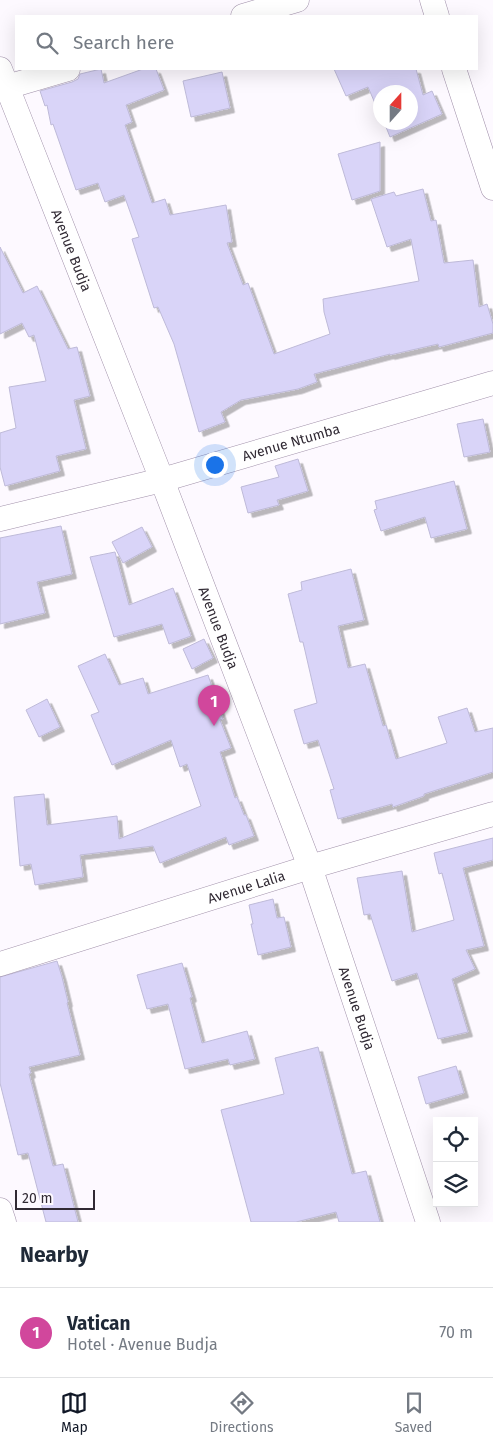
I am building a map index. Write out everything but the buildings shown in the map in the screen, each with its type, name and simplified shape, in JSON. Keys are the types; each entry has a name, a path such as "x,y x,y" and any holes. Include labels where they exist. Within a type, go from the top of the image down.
{"street":[{"path":"246,15 297,0"},
{"path":"432,0 437,15"},
{"path":"2,82 63,70"},
{"path":"454,70 493,188"},
{"name":"Avenue Budja","path":"2,82 162,480 310,867 428,1222"},
{"name":"Avenue Ntumba","path":"0,519 162,480 493,383"},
{"name":"Avenue Lalia","path":"0,964 310,867 493,814"},
{"path":"0,1210 4,1222"}],"place":[{"name":"Vatican","path":"214,726"}]}
